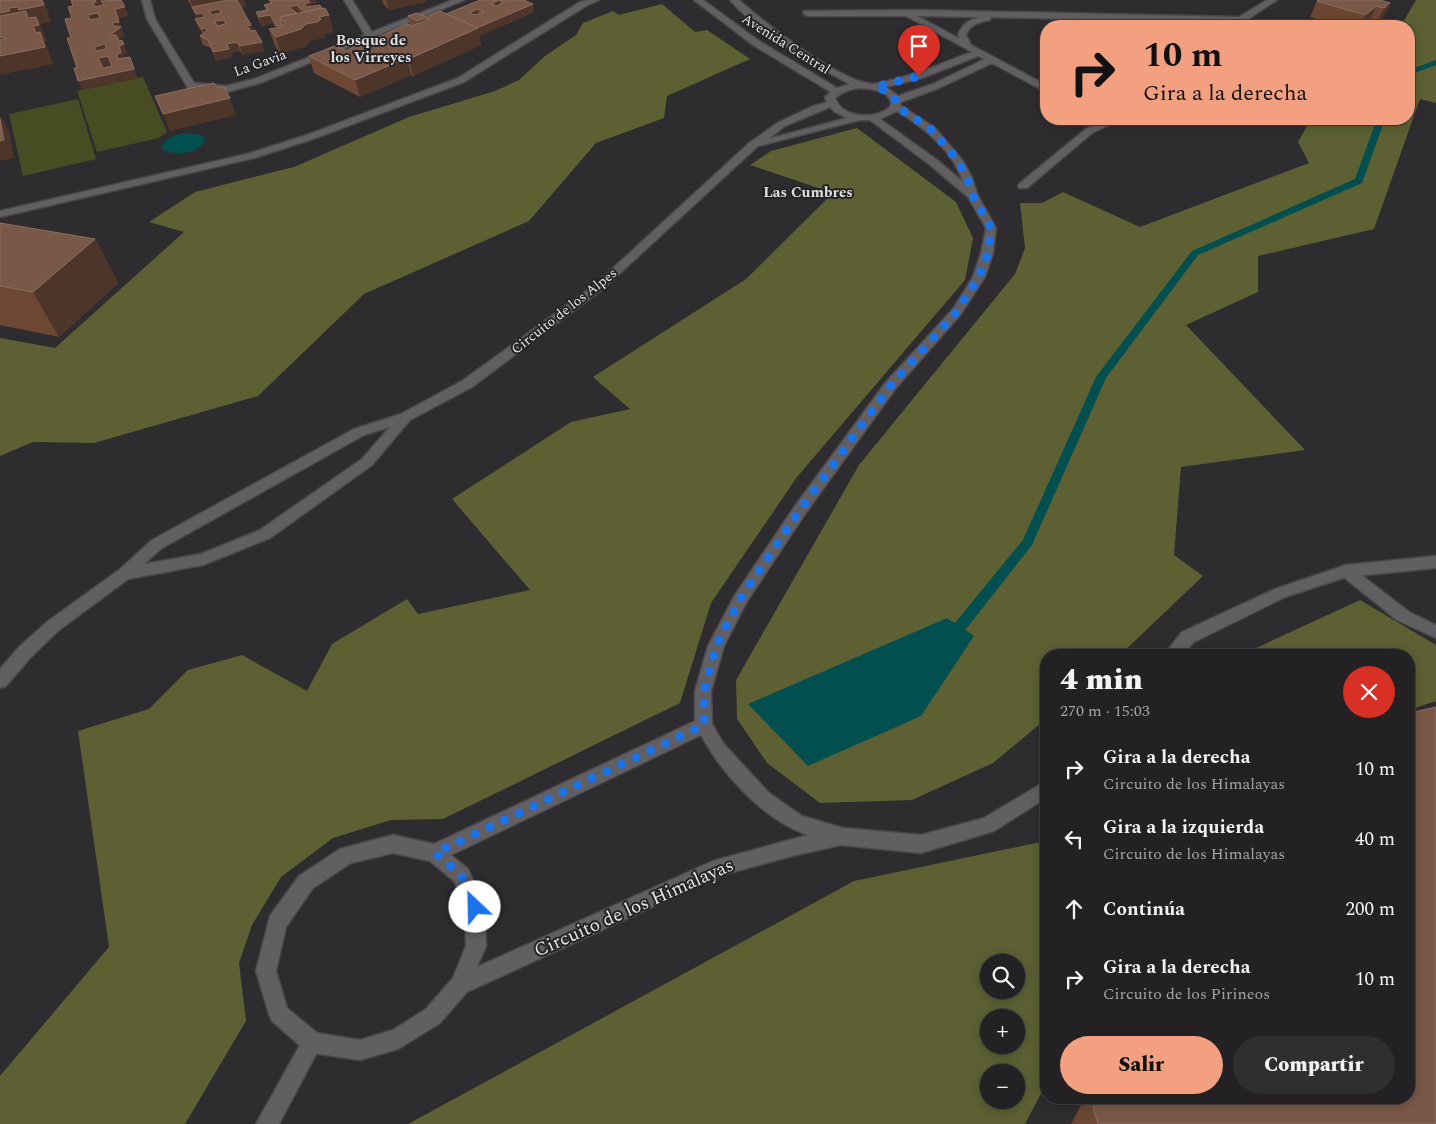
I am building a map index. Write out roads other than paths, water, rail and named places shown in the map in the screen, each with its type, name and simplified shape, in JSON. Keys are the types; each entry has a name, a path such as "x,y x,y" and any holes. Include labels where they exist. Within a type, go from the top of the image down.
{"street":[{"name":"La Gavia","path":"146,0 151,19 191,86 227,89 249,83 460,0"},
{"path":"348,0 370,35"},
{"path":"0,214 250,156 310,137 461,80 583,4 595,0"},
{"name":"Avenida Central","path":"698,0 756,43 836,91"},
{"name":"Avenida Central","path":"734,0 776,37 802,54 860,85"},
{"path":"1245,20 1274,0"},
{"path":"807,13 919,13 1178,20"},
{"path":"908,14 993,58 1040,85"},
{"path":"966,44 962,35 963,28 980,19 994,16"},
{"path":"756,43 776,37"},
{"path":"980,52 919,76 875,87 860,85 846,87 836,91 830,97 831,104 836,110 859,117 883,115 892,111 896,103 993,58"},
{"name":"Circuito de los Himalayas","path":"875,87 892,95 896,103 932,130 946,145 967,178 973,196 991,228 988,253 979,277 957,311 891,385 800,510 740,599 716,646 704,691 704,725 717,748 763,799 798,823 843,836 921,844 988,825 1040,793"},
{"name":"Circuito de los Alpes","path":"0,681 25,652 53,626 124,574 156,544 358,432 406,416 467,384 600,286 752,146 782,124 814,109 831,104"},
{"name":"Circuito de los Alpes","path":"752,146 859,117"},
{"name":"Circuito de los Himalayas","path":"872,117 933,162 973,196"},
{"path":"1088,125 1089,131"},
{"path":"1023,186 1089,131 1103,125"},
{"name":"Circuito de los Alpes","path":"124,574 203,559 265,534 367,462 406,416"},
{"path":"1177,649 1188,637 1280,593 1346,571 1436,562"},
{"path":"1346,571 1404,616 1436,632"},
{"path":"435,853 704,725"},
{"name":"Circuito de los Himalayas","path":"460,985 720,867 796,846 843,836"},
{"path":"393,844 435,853 461,875 475,907 476,946 460,985 433,1016 398,1039 360,1050 312,1043 279,1014 266,971 277,923 306,882 347,855 393,844"},
{"path":"266,1124 312,1043"}],"water":[{"path":"183,133 202,135 205,141 197,149 186,153 174,153 163,150 162,144 169,138"},
{"path":"947,618 974,636 921,716 808,766 748,704"}],"waterway":[{"path":"1415,71 1436,62"},
{"path":"950,639 1028,542 1101,377 1195,253 1359,181 1379,125"}],"district":[{"name":"Bosque de los Virreyes","path":"371,48"},
{"name":"Las Cumbres","path":"808,192"}]}
